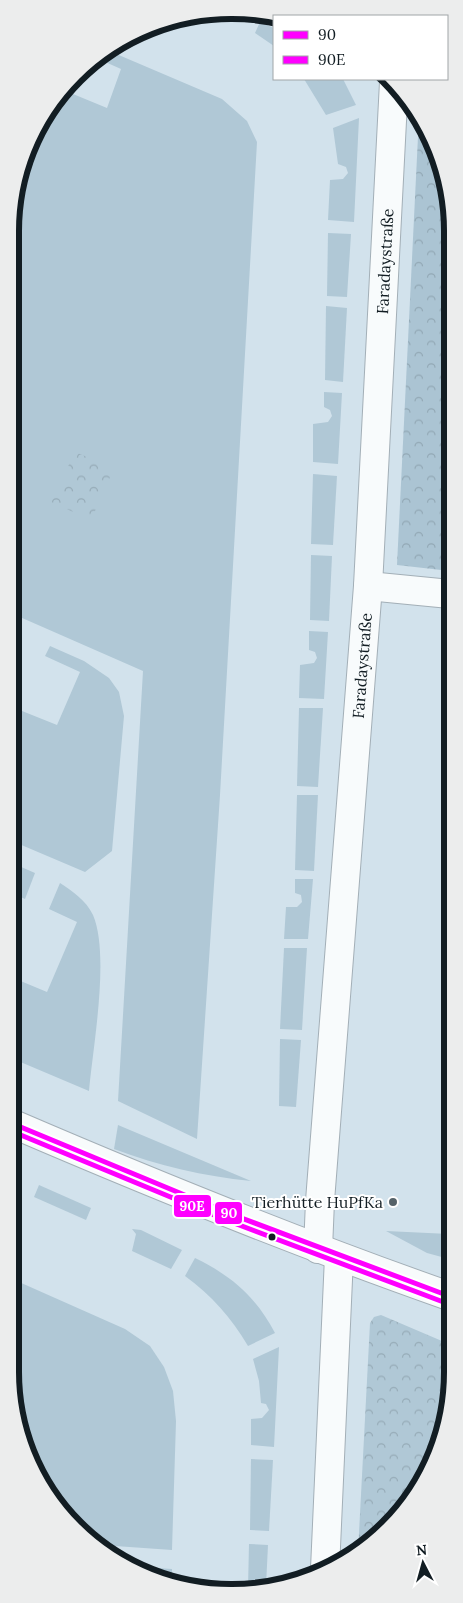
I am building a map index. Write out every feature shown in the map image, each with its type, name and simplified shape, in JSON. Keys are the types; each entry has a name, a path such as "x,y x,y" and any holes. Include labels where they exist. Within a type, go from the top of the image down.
{"street":[{"name":"Faradaystraße","path":"325,1562 329,1253 320,1201 368,586 393,94"},
{"path":"368,586 444,593"},
{"path":"19,1126 145,1181 329,1253 444,1294"}],"green space":[{"path":"260,22 273,28 273,45 255,33"},
{"path":"115,54 222,99 247,121 257,142 220,795 197,1139 118,1101 143,671 19,617 19,218 23,190 35,150 47,125 63,102 76,87 73,94 107,108 121,69 104,61"},
{"path":"305,80 344,80 356,105 326,115"},
{"path":"359,118 354,222 328,220 330,180 343,179 348,173 346,167 338,164 333,128"},
{"path":"418,130 437,176 444,218 444,570 397,565"},
{"path":"328,233 351,234 347,297 327,296"},
{"path":"326,306 347,308 343,382 325,380"},
{"path":"324,392 342,393 338,464 313,462 313,424 328,422 332,416 330,410 324,407"},
{"path":"75,452 114,468 91,520 51,502"},
{"path":"313,474 337,476 333,545 311,544"},
{"path":"311,555 332,556 329,621 310,620"},
{"path":"309,631 328,632 324,699 299,698 300,665 314,663 317,658 315,652 309,650"},
{"path":"50,646 84,661 109,678 119,692 124,716 112,851 85,872 19,844 19,710 57,725 80,672 45,656"},
{"path":"299,708 323,708 318,787 297,786"},
{"path":"297,795 318,795 314,871 295,870"},
{"path":"19,866 35,873 25,899 19,896"},
{"path":"295,879 313,879 308,939 284,939 286,907 297,907 302,902 301,895 295,893"},
{"path":"60,883 87,905 93,915 98,932 100,953 99,1001 89,1091 19,1061 19,980 47,992 77,922 49,909"},
{"path":"284,948 307,948 302,1030 280,1029"},
{"path":"280,1039 301,1040 296,1107 279,1106"},
{"path":"118,1125 251,1181 181,1170 114,1149"},
{"path":"39,1185 91,1208 86,1220 34,1197"},
{"path":"132,1229 141,1230 182,1250 171,1269 132,1251 136,1234"},
{"path":"386,1231 444,1234 444,1258 427,1253"},
{"path":"195,1258 220,1272 242,1289 260,1309 275,1333 248,1346 220,1308 204,1291 185,1276"},
{"path":"19,1282 125,1329 150,1346 164,1367 173,1391 176,1421 172,1550 110,1546 81,1522 47,1478 35,1453 26,1427 19,1385"},
{"path":"381,1315 444,1342 444,1385 437,1427 428,1453 416,1478 382,1522 359,1542 370,1323 374,1317"},
{"path":"279,1347 274,1447 251,1445 251,1419 262,1418 269,1410 266,1404 261,1403 259,1381 253,1359"},
{"path":"251,1459 273,1460 269,1531 250,1530"},
{"path":"249,1544 268,1545 266,1581 248,1584"},
{"path":"149,1567 172,1569 172,1576"}],"transit line":[{"name":"90","path":"19,1126 228,1213 444,1294"},
{"name":"90E","path":"19,1134 226,1220 444,1302"}],"place":[{"name":"Tierhütte HuPfKa","path":"393,1202"}]}
